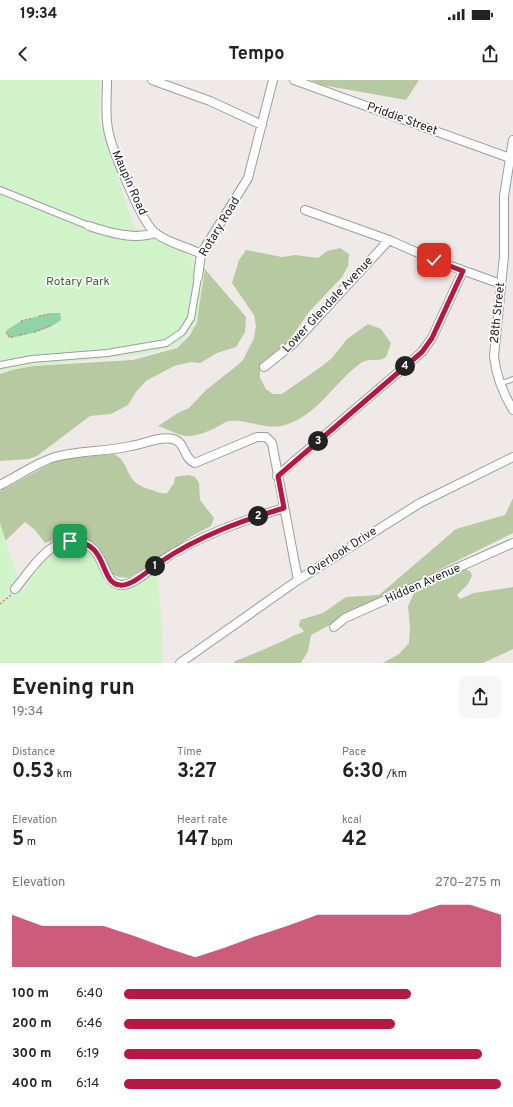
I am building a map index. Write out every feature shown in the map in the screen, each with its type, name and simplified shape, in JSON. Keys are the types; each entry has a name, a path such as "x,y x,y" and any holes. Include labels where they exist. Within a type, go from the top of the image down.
{"street":[{"name":"Maupin Road","path":"107,80 107,124 110,137 135,201 148,226 168,240 201,254"},
{"path":"152,80 210,101 262,125"},
{"name":"Rotary Road","path":"0,365 32,359 107,353 166,343 182,332 191,318 201,254 247,181 273,80"},
{"name":"Priddie Street","path":"294,80 510,158"},
{"name":"28th Street","path":"513,140 504,196 504,256 494,356 495,371 500,384 511,401 513,410"},
{"path":"0,190 89,226 110,232 131,236 156,233"},
{"path":"305,210 389,240 434,260 501,284"},
{"name":"Lower Glendale Avenue","path":"264,367 293,344 389,240"},
{"path":"278,476 422,352 432,338 463,271"},
{"path":"0,485 47,460 68,454 130,447 156,440 172,439 180,443 189,460 195,463 257,437 266,437 272,443 298,580"},
{"name":"Overlook Drive","path":"180,663 298,580 426,500 513,457"},
{"path":"16,589 48,550 60,543 78,541 92,547 97,552 110,579 115,584 125,585 162,561 210,535 231,525 284,508"},
{"name":"Hidden Avenue","path":"334,627 345,618 513,543"}],"lane":[{"path":"500,384 513,379"}],"path":[{"path":"39,316 50,314"},
{"path":"21,321 32,318"},
{"path":"34,332 52,325"},
{"path":"6,332 9,337 14,337"},
{"path":"20,336 27,333"},
{"path":"0,604 10,597 16,589"}],"green space":[{"name":"Rotary Park","path":"0,80 100,80 99,120 135,228 173,245 189,256 205,271 196,325 177,346 145,354 0,371"},
{"path":"311,80 419,80 406,100 322,85"},
{"path":"340,248 349,254 348,266 342,277 309,312 282,351 264,365 260,371 260,378 266,389 273,394 282,394 332,358 347,339 368,324 381,329 391,343 386,357 380,360 364,361 351,371 315,408 305,416 294,422 281,426 275,427 242,421 229,421 204,433 185,436 158,426 189,408 206,390 243,360 254,338 256,326 254,315 232,283 239,260 246,250 282,257 295,255 318,258 327,251"},
{"path":"204,268 246,317 245,332 236,347 217,353 200,363 191,362 174,366 146,381 136,392 128,405 111,414 90,416 37,456 29,459 0,461 0,374 32,366 133,360 177,348 190,335 197,322"},
{"path":"50,313 60,313 61,320 50,327 31,333 11,338 7,335 7,330 21,321"},
{"path":"114,454 124,463 131,478 142,487 160,493 167,493 174,483 175,477 189,475 195,477 199,483 200,500 214,518 211,526 190,537 153,564 129,578 119,577 112,574 106,567 97,546 83,537 68,535 45,543 35,530 25,522 3,543 0,554 0,491 54,462 63,459"},
{"path":"513,498 513,533 311,635 308,651 301,663 234,663 235,661 303,632 304,631 299,626 300,620 323,613 346,597 379,595 456,529 505,515"},
{"path":"0,523 22,591 44,561 66,545 88,547 105,578 114,587 128,586 138,583 158,569 163,663 0,663"},
{"path":"464,569 470,571 472,576 468,584 457,595 460,599 474,593 513,587 513,649 483,663 383,663 399,654 409,643 410,627 408,606 416,589"}],"route":[{"path":"70,541 78,541 92,547 97,552 110,579 115,584 125,585 162,561 210,535 231,525 284,508 278,476 422,352 432,338 463,271 434,260"}]}
